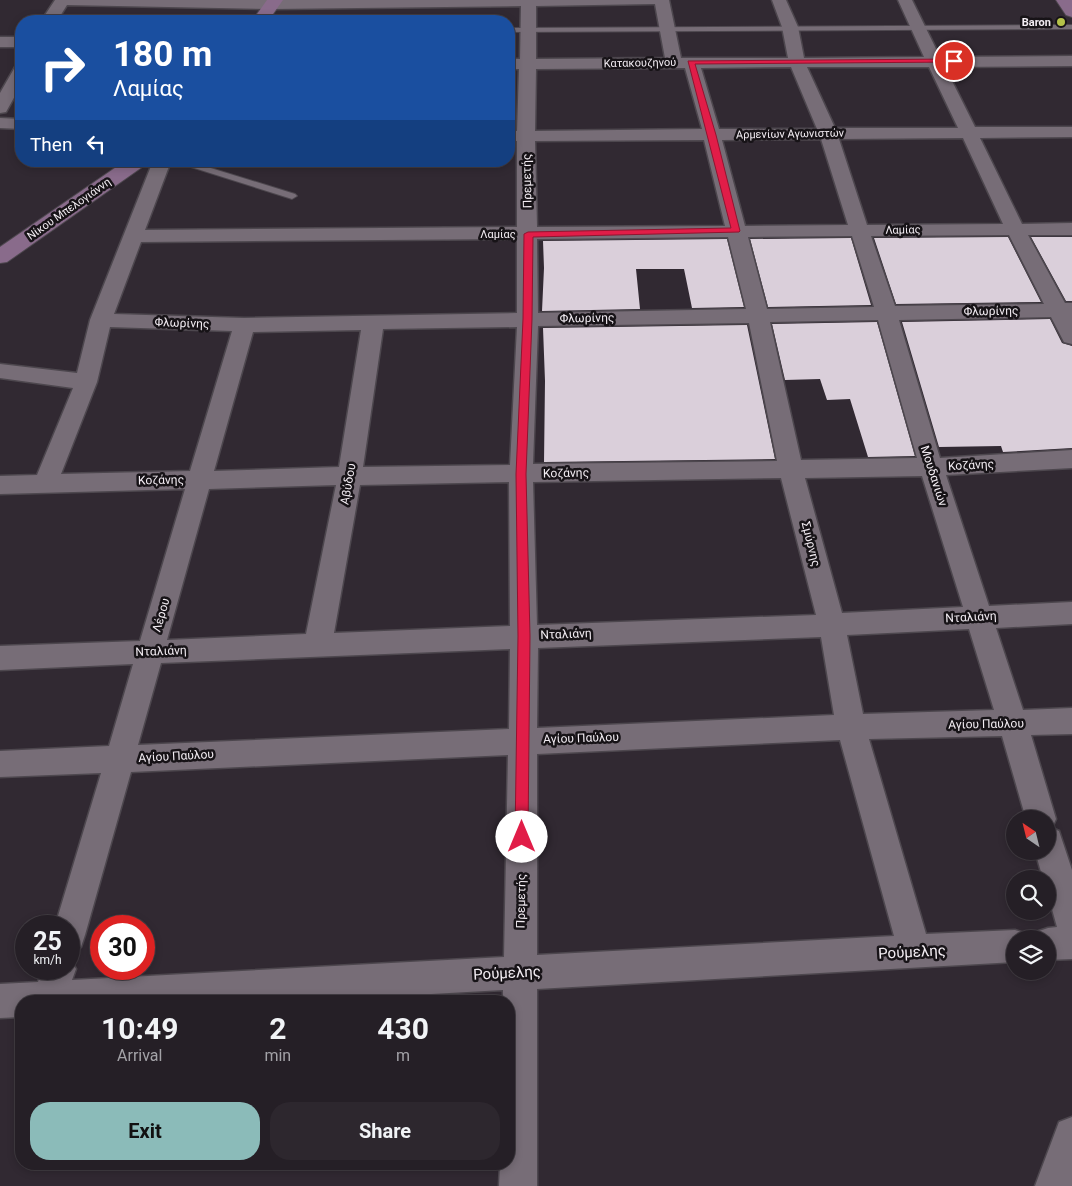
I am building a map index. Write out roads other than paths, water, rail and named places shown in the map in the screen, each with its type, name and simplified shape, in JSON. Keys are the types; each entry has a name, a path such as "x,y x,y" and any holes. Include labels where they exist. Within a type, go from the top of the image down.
{"main road":[{"path":"1064,0 1072,12"},
{"path":"264,15 274,2"},
{"name":"Νίκου Μπελογιάννη","path":"0,257 129,167"}],"street":[{"path":"53,15 62,0 274,2 654,0"},
{"path":"662,0 674,62"},
{"name":"Μουδανιών","path":"779,0 790,27 796,62 828,133 886,312 931,467 1038,810"},
{"path":"905,0 1015,229 1065,310 1072,337"},
{"name":"Πρεμετής","path":"518,1186 524,636 521,474 528,319 528,234 518,136 527,64 529,1"},
{"path":"0,42 15,42"},
{"name":"Κατακουζηνού","path":"515,64 1072,61"},
{"name":"Σμύρνης","path":"691,62 712,135 758,316 792,469 832,625 851,727 915,952"},
{"path":"15,82 0,111 15,120"},
{"name":"Αρμενίων Αγωνιστών","path":"518,136 1072,132"},
{"path":"46,483 86,382 101,320 160,167"},
{"name":"Λαμίας","path":"134,236 1072,229"},
{"name":"Φλωρίνης","path":"101,320 244,324 1065,310"},
{"name":"Αβύδου","path":"318,644 350,476 373,322"},
{"name":"Λέρου","path":"74,915 244,324"},
{"path":"0,371 86,382"},
{"name":"Κοζάνης","path":"0,485 350,476 931,467 1072,459"},
{"name":"Νταλιάνη","path":"0,658 832,625 1072,613"},
{"name":"Αγίου Παύλου","path":"0,764 851,727 1072,721"},
{"path":"1053,860 1072,925"},
{"path":"1056,944 1072,943"},
{"name":"Ρούμελης","path":"19,995 55,984 520,973 1006,947"},
{"name":"Ρούμελης","path":"0,1001 15,996"},
{"path":"1054,1186 1072,1136"}],"lane":[{"path":"515,30 790,27 1072,27"},
{"path":"197,167 292,196"}],"place":[{"name":"Baron","path":"1061,22"}]}
